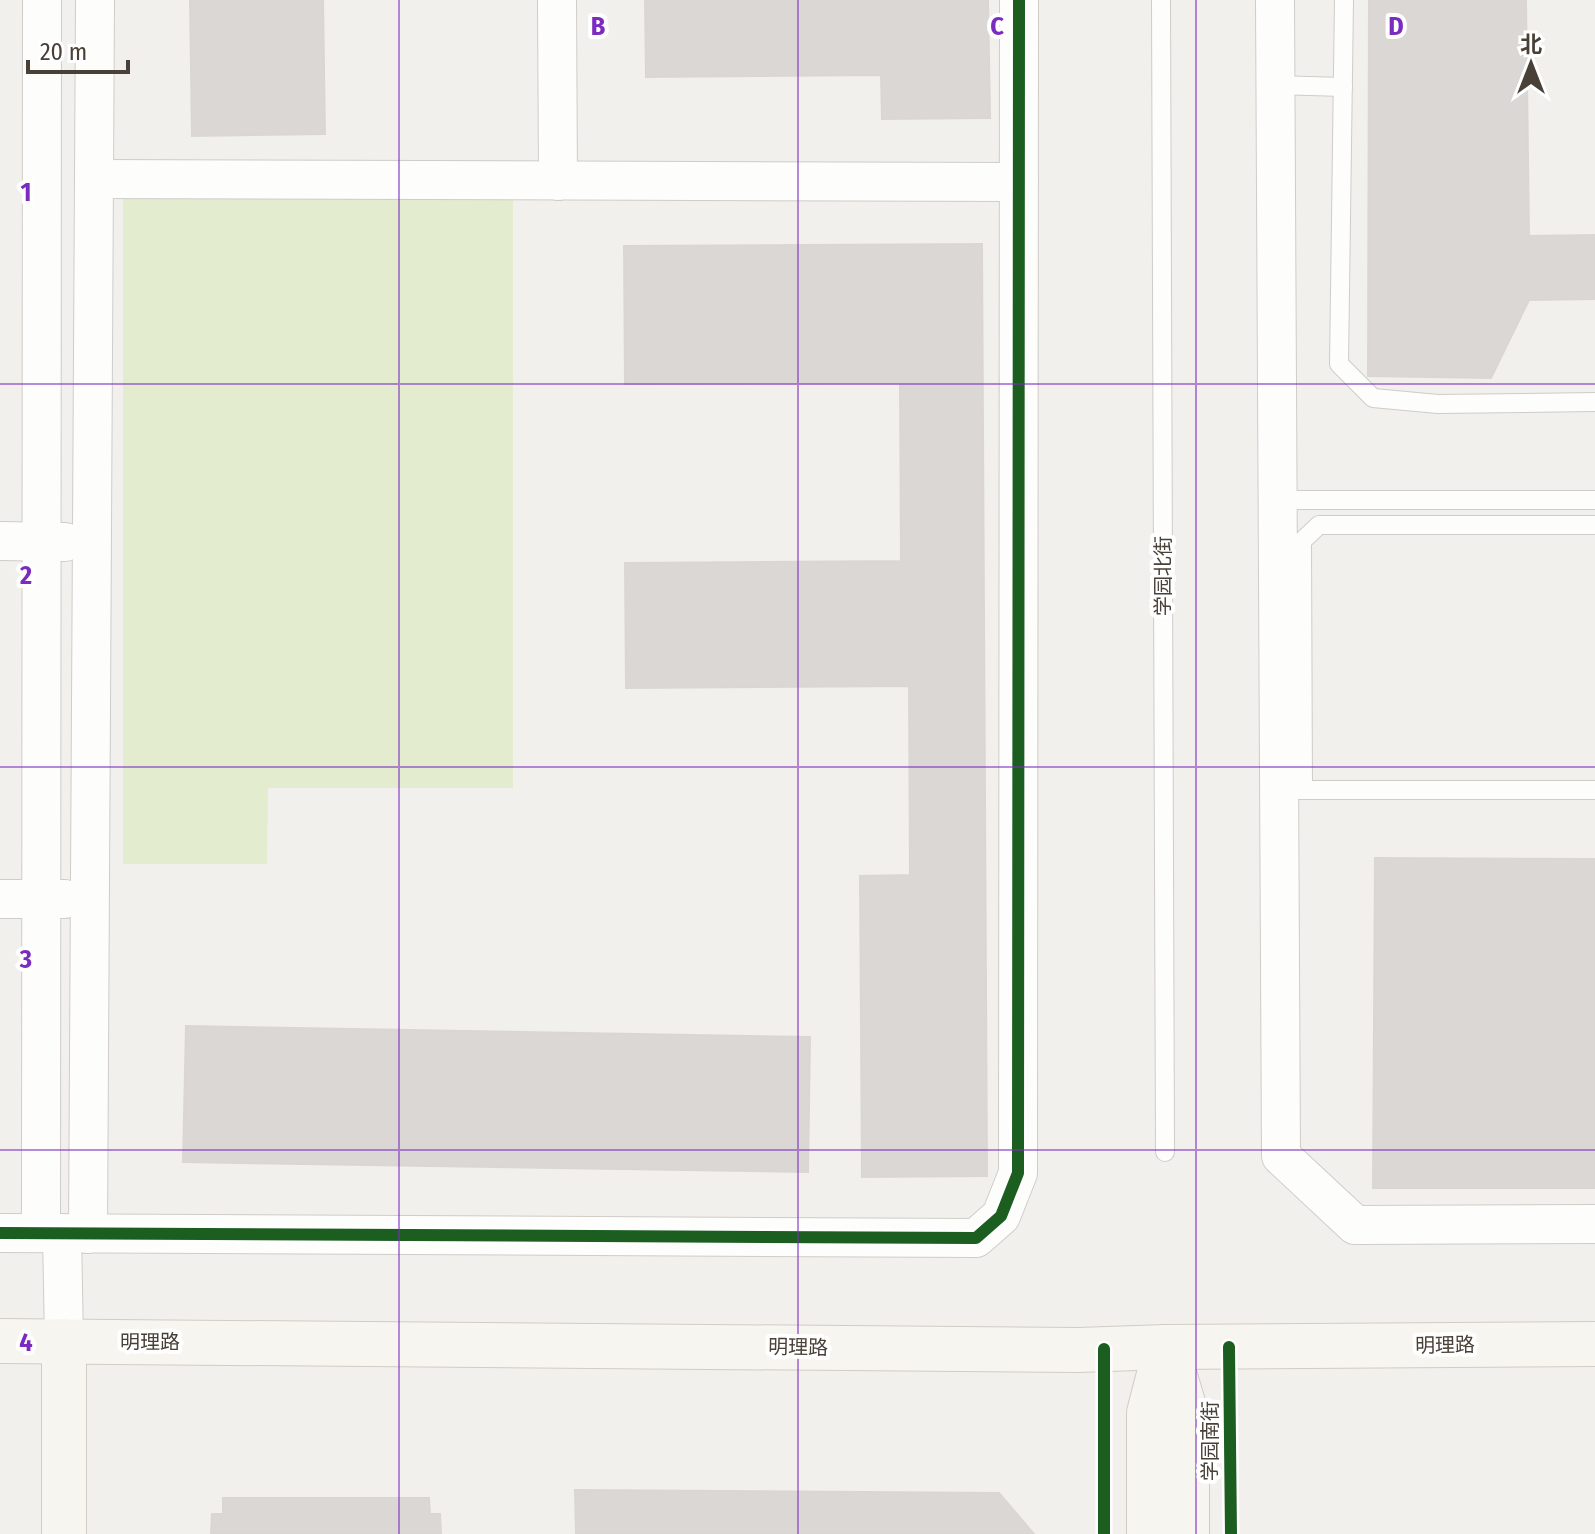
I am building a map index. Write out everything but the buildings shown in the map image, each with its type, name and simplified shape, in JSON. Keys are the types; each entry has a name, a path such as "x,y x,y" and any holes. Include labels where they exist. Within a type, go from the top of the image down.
{"street":[{"path":"42,0 41,899 64,1234 64,1534"},
{"path":"64,1234 90,899 95,0"},
{"path":"557,0 558,181"},
{"path":"0,1233 976,1238 1001,1216 1018,1173 1019,0"},
{"path":"1275,0 1278,500 1291,790 1281,1156 1355,1225 1595,1224"},
{"path":"94,179 1019,182"},
{"path":"0,541 92,542"},
{"path":"0,899 90,899"},
{"name":"明理路","path":"0,1341 1078,1350 1595,1344"},
{"path":"1149,1534 1149,1413 1166,1347"},
{"name":"学园南街","path":"1166,1347 1187,1416 1187,1534"}],"lane":[{"name":"学园北街","path":"1161,0 1165,1152"},
{"path":"1344,0 1339,364 1373,398 1438,404 1595,402"},
{"path":"1275,85 1343,87"},
{"path":"1278,500 1595,500"},
{"path":"1595,525 1319,525 1302,541 1291,790 1595,790"}],"green space":[{"path":"513,195 513,788 268,788 267,864 123,864 123,196"}],"cycle path":[{"path":"0,1233 976,1238 1001,1216 1018,1173 1019,0"},
{"path":"1229,1347 1231,1534"},
{"path":"1104,1349 1104,1534"}]}
